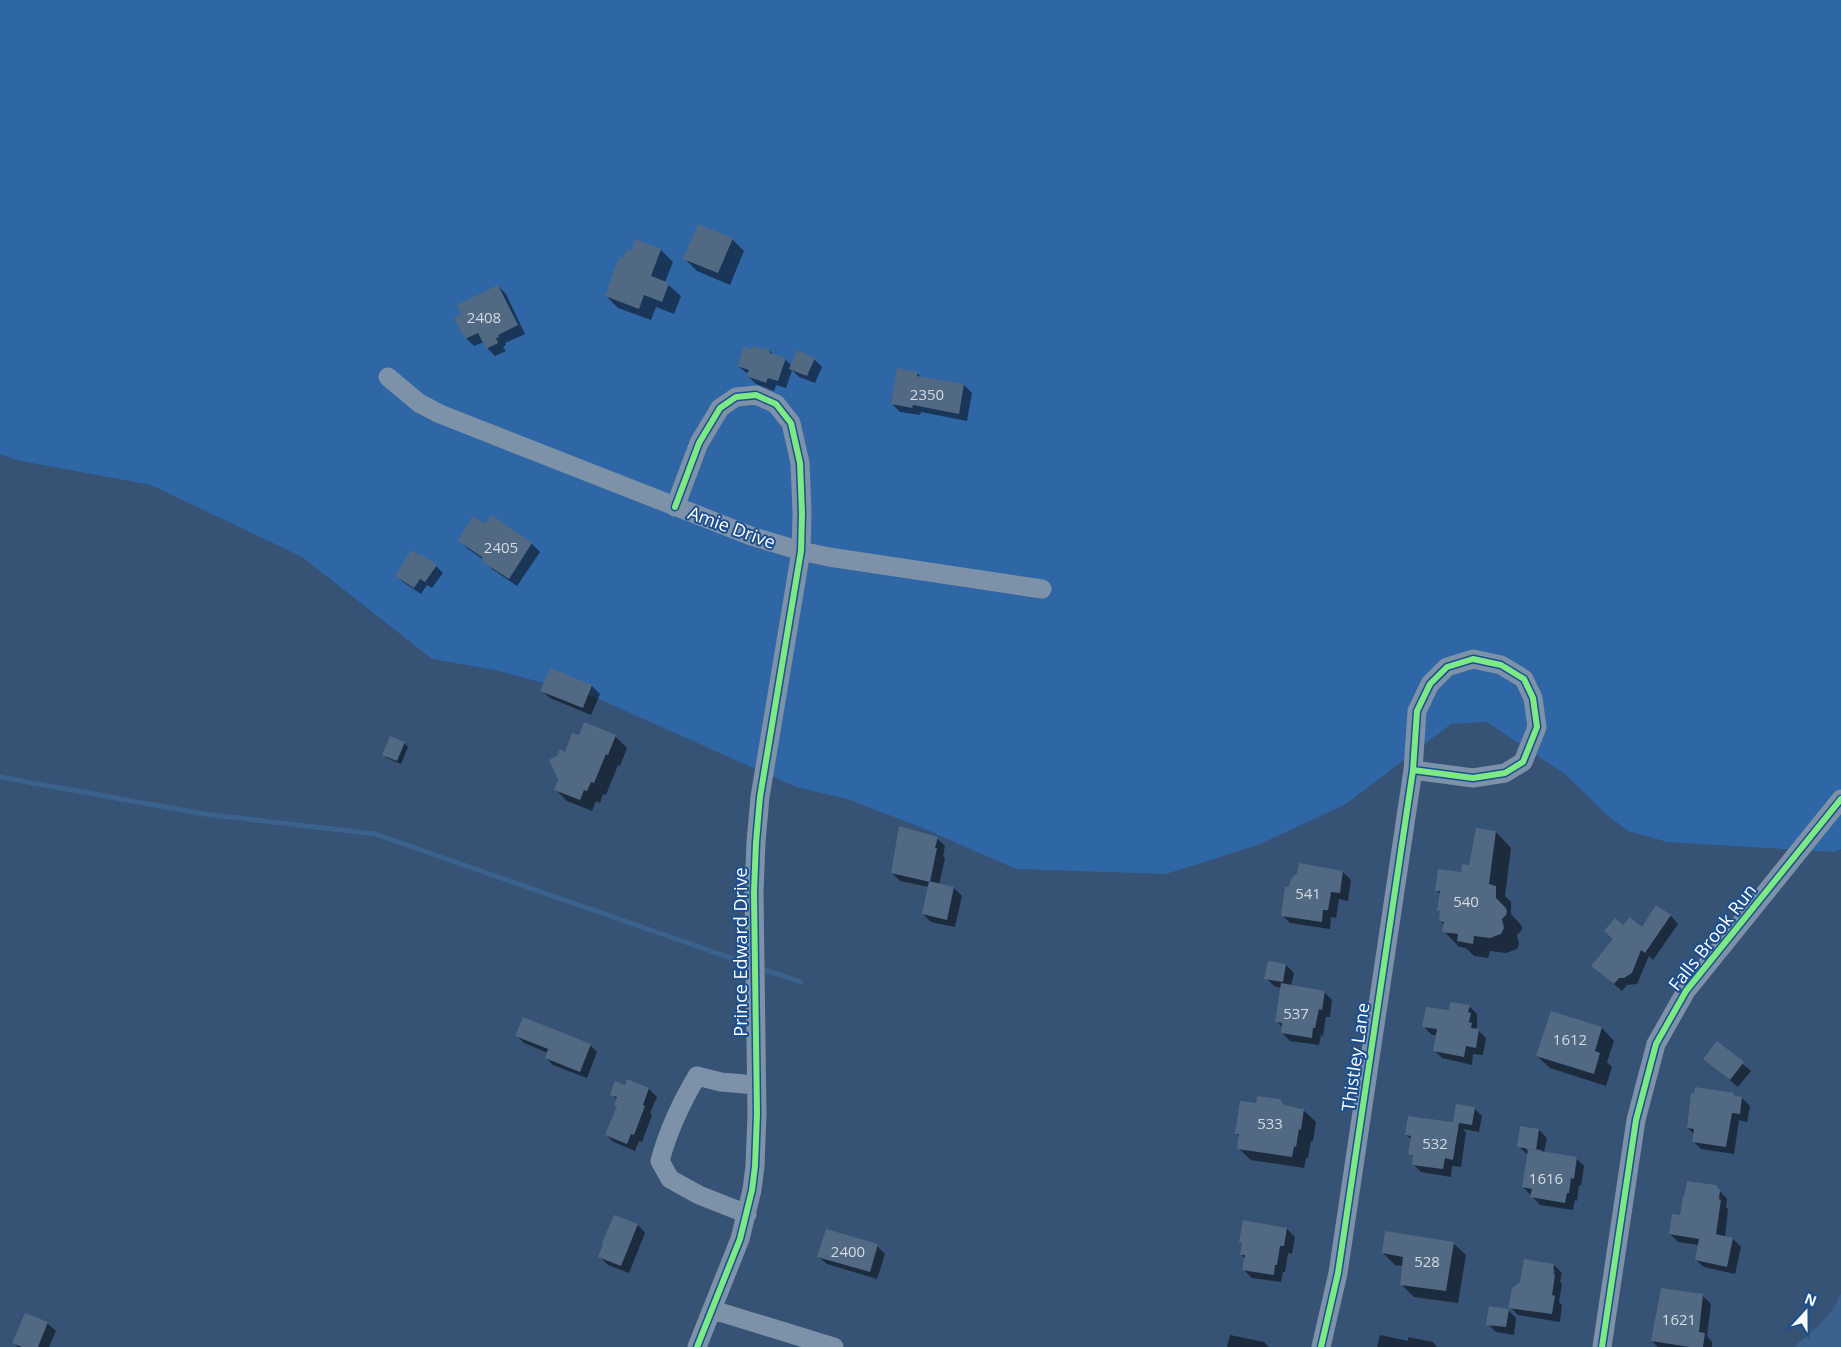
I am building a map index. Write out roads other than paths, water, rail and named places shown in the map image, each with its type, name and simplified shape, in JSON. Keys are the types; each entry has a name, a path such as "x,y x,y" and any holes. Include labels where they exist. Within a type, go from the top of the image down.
{"street":[{"name":"Amie Drive","path":"388,377 419,402 440,414 751,536 801,551 1042,589"},
{"name":"Prince Edward Drive","path":"675,507 699,443 720,408 736,398 756,395 776,404 790,423 800,463 801,551 760,797 756,842 754,892 757,1114 755,1166 747,1214 740,1239 697,1347"},
{"name":"Thistley Lane","path":"1321,1347 1338,1273 1413,770 1417,711 1430,684 1446,667 1473,659 1501,665 1524,679 1533,698 1537,727 1523,762 1505,773 1473,778 1413,770"},
{"name":"Falls Brook Run","path":"1602,1347 1636,1120 1656,1044 1686,992 1841,799"},
{"path":"747,1214 699,1195 670,1179 660,1161 665,1140 697,1076 721,1082 756,1085"},
{"path":"713,1310 834,1347"}],"waterway":[{"path":"0,777 204,814 375,834 751,965"},
{"path":"759,968 801,982"}]}
